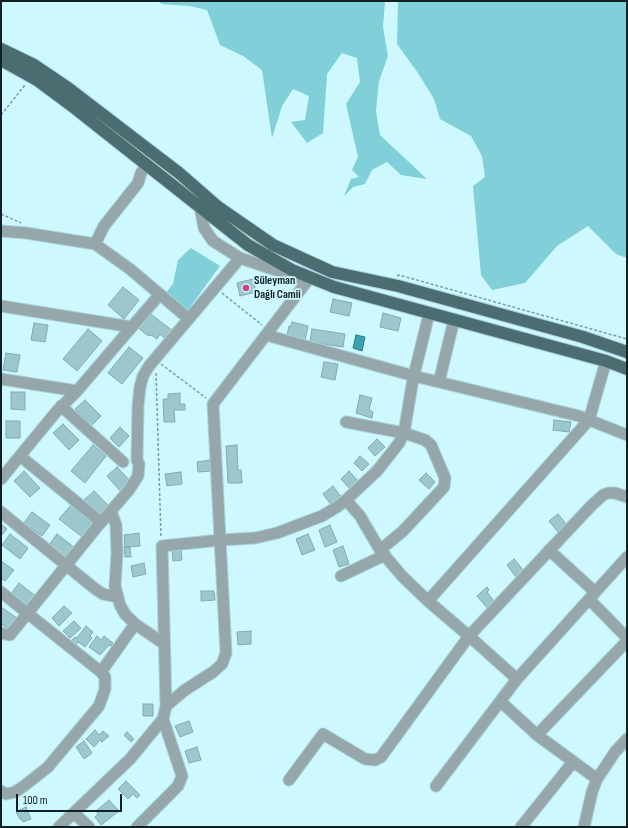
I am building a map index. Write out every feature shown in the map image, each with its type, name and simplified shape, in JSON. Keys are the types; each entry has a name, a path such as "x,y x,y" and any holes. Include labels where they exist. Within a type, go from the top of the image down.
{"main road":[{"path":"1,49 34,65 68,88 179,173 218,207 273,245 332,272 398,286 583,337 627,352"},
{"path":"1,60 31,77 76,109 248,245 292,270 334,288 606,361 627,369"}],"street":[{"path":"95,244 104,226 138,183 141,173 147,164"},
{"path":"200,207 204,228 213,241 240,258 334,288"},
{"path":"1,232 26,233 95,244 130,269 189,319"},
{"path":"1,633 10,635 101,522 129,490 138,476 139,464 137,460 140,387 143,376 155,359 240,258"},
{"path":"166,706 185,690 213,672 222,664 226,653 213,404 308,280"},
{"path":"1,479 61,406 77,391 160,294"},
{"path":"1,306 132,327"},
{"path":"59,827 130,759 163,719 166,706 163,643 162,546 255,538 277,533 322,516 346,500 377,471 399,443 404,433 414,376 429,314"},
{"path":"439,382 454,320"},
{"path":"268,333 414,376 578,416 627,435"},
{"path":"428,601 589,420 606,361"},
{"path":"1,379 77,391"},
{"path":"61,406 123,462"},
{"path":"341,576 382,552 444,487 445,483 445,478 431,445 425,440 404,433 346,422"},
{"path":"20,456 101,522"},
{"path":"289,780 323,734 365,759 375,760 382,757 469,636 549,550 603,495 615,493 627,497"},
{"path":"346,500 360,516 382,552 402,576 428,601 517,679"},
{"path":"111,511 116,530 117,553 115,586 120,605 135,624 163,643"},
{"path":"1,512 66,566 103,594 117,597"},
{"path":"537,735 627,640 592,596 549,550"},
{"path":"436,786 517,679 627,557"},
{"path":"1,592 101,672 105,677 105,689 99,706 48,767 15,792 6,794 1,792"},
{"path":"101,672 135,624"},
{"path":"501,702 537,735 597,779"},
{"path":"137,827 178,786 182,776 163,719"},
{"path":"584,827 592,792 597,779 615,752 627,739"},
{"path":"521,827 573,762"},
{"path":"74,813 89,827"}],"path":[{"path":"1,114 31,77"},
{"path":"215,288 268,333"},
{"path":"155,359 213,404"},
{"path":"155,359 162,546"}],"shaded area":[{"path":"158,1 385,1 383,27 388,56 379,81 376,111 380,135 427,179 401,175 387,162 372,170 365,184 353,187 344,196 351,179 359,177 352,170 358,157 346,104 360,82 357,58 342,53 327,74 323,133 307,143 291,122 305,120 309,96 293,89 282,106 272,138 262,70 243,56 220,45 207,10 190,6 162,4"},
{"path":"398,1 627,1 627,258 616,254 588,226 557,246 525,283 492,290 481,275 473,186 485,177 482,156 471,136 440,119 434,99 418,73 397,44"},
{"path":"191,248 220,266 188,310 164,295 173,284 178,260"},
{"path":"356,335 365,337 362,351 353,348"}],"building":[{"name":"Süleyman Dağlı Camii","path":"253,279 256,292 240,296 237,283"},
{"path":"123,287 139,300 124,319 108,305"},
{"path":"333,299 352,303 349,316 330,312"},
{"path":"148,312 173,331 167,340 160,334 157,339 153,336 147,335 137,327"},
{"path":"383,313 401,318 398,331 380,327"},
{"path":"292,322 308,326 305,340 287,335 289,326 291,326"},
{"path":"34,323 48,325 45,342 31,340"},
{"path":"88,329 102,341 77,371 63,359"},
{"path":"312,329 345,334 343,347 310,342"},
{"path":"129,347 143,358 122,384 108,373"},
{"path":"6,353 20,355 17,372 3,370"},
{"path":"324,362 338,364 335,380 321,377"},
{"path":"11,392 25,392 25,410 11,409"},
{"path":"180,393 180,404 185,404 185,410 174,410 175,422 164,422 163,399 168,399 168,394"},
{"path":"360,395 372,398 369,410 373,412 372,418 356,413"},
{"path":"85,400 101,416 91,426 75,409"},
{"path":"554,420 571,422 569,432 553,430"},
{"path":"6,421 20,421 20,438 6,438"},
{"path":"63,424 79,440 69,450 53,433"},
{"path":"120,427 129,436 119,447 110,438"},
{"path":"377,439 385,447 375,456 368,448"},
{"path":"93,445 106,456 85,483 71,471"},
{"path":"237,445 238,470 241,470 242,483 228,483 226,446"},
{"path":"360,456 369,464 362,471 354,463"},
{"path":"210,460 212,471 198,472 197,462"},
{"path":"117,467 132,483 122,493 107,476"},
{"path":"24,471 40,488 30,497 14,481"},
{"path":"349,471 359,482 350,489 341,479"},
{"path":"181,472 182,484 167,486 165,474"},
{"path":"426,473 435,482 429,489 419,480"},
{"path":"333,486 342,498 332,506 323,494"},
{"path":"94,491 110,507 100,517 84,500"},
{"path":"71,505 97,526 86,540 59,519"},
{"path":"32,512 50,525 42,536 24,523"},
{"path":"558,514 567,525 558,532 549,521"},
{"path":"1,524 7,529 1,536"},
{"path":"330,525 337,542 325,547 319,530"},
{"path":"139,533 140,546 125,547 124,535"},
{"path":"10,534 28,548 20,559 2,545"},
{"path":"57,534 75,548 67,559 49,545"},
{"path":"308,534 315,550 302,555 296,539"},
{"path":"343,546 349,564 339,567 333,550"},
{"path":"124,547 130,547 131,557 125,557"},
{"path":"172,549 181,549 182,560 173,561"},
{"path":"514,559 524,571 516,577 507,565"},
{"path":"1,561 14,570 5,581 1,578"},
{"path":"144,563 146,574 133,577 131,566"},
{"path":"19,583 37,597 29,608 11,594"},
{"path":"487,587 489,590 487,592 495,603 488,609 477,596"},
{"path":"201,591 214,591 215,600 201,601"},
{"path":"64,606 72,613 59,626 52,618"},
{"path":"1,607 17,618 9,629 1,624"},
{"path":"74,621 81,628 70,638 63,631"},
{"path":"86,626 93,632 90,636 92,638 85,647 78,642 75,646 70,642 75,637 77,638"},
{"path":"251,631 251,644 238,645 237,632"},
{"path":"97,636 101,640 104,636 113,643 111,646 109,645 100,655 89,647"},
{"path":"143,704 153,704 153,716 143,716"},
{"path":"189,721 193,732 180,737 175,726"},
{"path":"95,730 99,735 103,731 109,736 102,742 100,740 94,747 86,739"},
{"path":"127,732 134,739 131,742 124,735"},
{"path":"84,741 92,753 84,759 76,747"},
{"path":"197,747 201,760 189,763 185,751"},
{"path":"126,781 140,795 137,798 133,794 128,799 118,789"},
{"path":"109,800 119,811 101,825 95,817 98,814 96,811"},
{"path":"26,807 31,819 23,822 16,812"}],"place":[{"name":"Süleyman Dağlı Camii","path":"246,288"}]}
